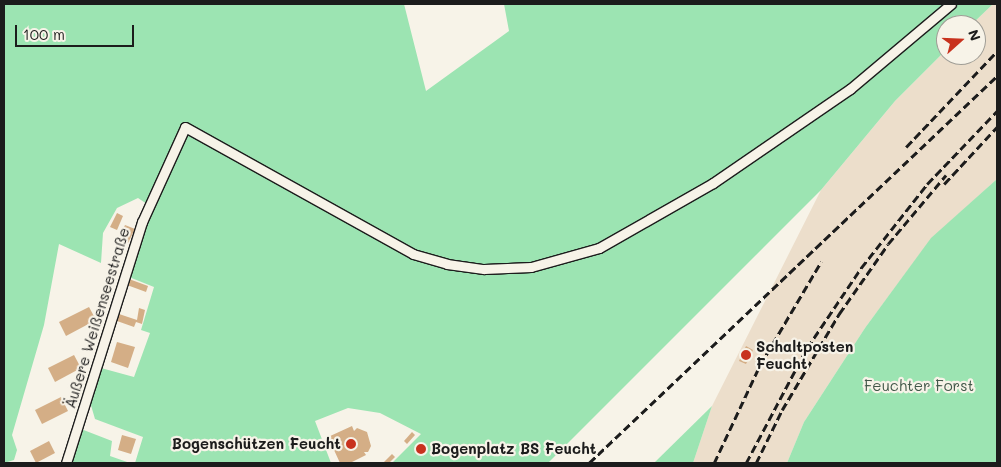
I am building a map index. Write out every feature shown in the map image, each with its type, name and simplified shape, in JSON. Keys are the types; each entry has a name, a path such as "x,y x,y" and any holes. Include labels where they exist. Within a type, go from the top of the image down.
{"street":[{"name":"Äußere Weißenseestraße","path":"66,463 124,274 160,182 185,127 414,254 447,264 484,269 531,267 565,260 599,248 712,182 850,89 950,4"}],"shaded area":[{"path":"993,4 997,4 997,179 931,239 865,328 804,422 787,463 693,463 712,406 821,190 895,101 936,60 936,65 986,65 986,15 981,15"}],"green space":[{"path":"4,4 404,4 426,91 509,31 504,4 993,4 981,15 936,15 936,60 895,101 821,190 548,463 392,463 421,434 380,413 348,408 315,421 331,463 135,463 143,437 95,419 90,402 101,368 134,377 150,333 141,330 154,287 129,277 153,208 138,198 117,208 103,233 101,263 59,244 44,325 12,435 17,450 14,460 4,463"},
{"name":"Feuchter Forst","path":"997,179 997,463 787,463 804,422 865,328 931,238"},
{"path":"712,406 693,463 654,463"},
{"path":"81,429 112,441 110,456 130,463 72,463"}],"building":[{"path":"117,213 123,216 117,230 110,227"},
{"path":"125,225 135,229 128,243 119,239"},
{"path":"129,279 148,286 146,292 127,285"},
{"path":"89,307 96,320 66,336 59,322"},
{"path":"139,308 145,310 142,324 136,322 134,327 117,321 119,314 137,320"},
{"path":"117,342 135,347 128,368 111,362"},
{"name":"Schaltposten Feucht","path":"746,346 753,350 746,364 739,361"},
{"path":"74,355 81,368 55,382 48,368"},
{"path":"61,397 68,411 42,424 35,410"},
{"name":"Bogenschützen Feucht","path":"352,426 354,431 357,428 367,432 371,446 368,452 364,452 366,455 350,463 340,463 328,437"},
{"path":"412,432 415,435 407,444 404,441"},
{"path":"122,435 136,439 131,454 118,450"},
{"path":"49,441 55,453 36,463 30,451"},
{"path":"392,454 395,457 389,463 383,463"}],"railway":[{"path":"906,147 997,51"},
{"path":"589,463 997,76"},
{"path":"746,463 807,348 861,268 927,184 997,111"},
{"path":"944,184 997,127"},
{"path":"756,463 782,410 839,314 888,244 946,175"},
{"path":"714,463 760,365 821,262"}],"place":[{"name":"Schaltposten Feucht","path":"746,355"},
{"name":"Bogenschützen Feucht","path":"351,444"},
{"name":"Bogenplatz BS Feucht","path":"421,449"}]}
